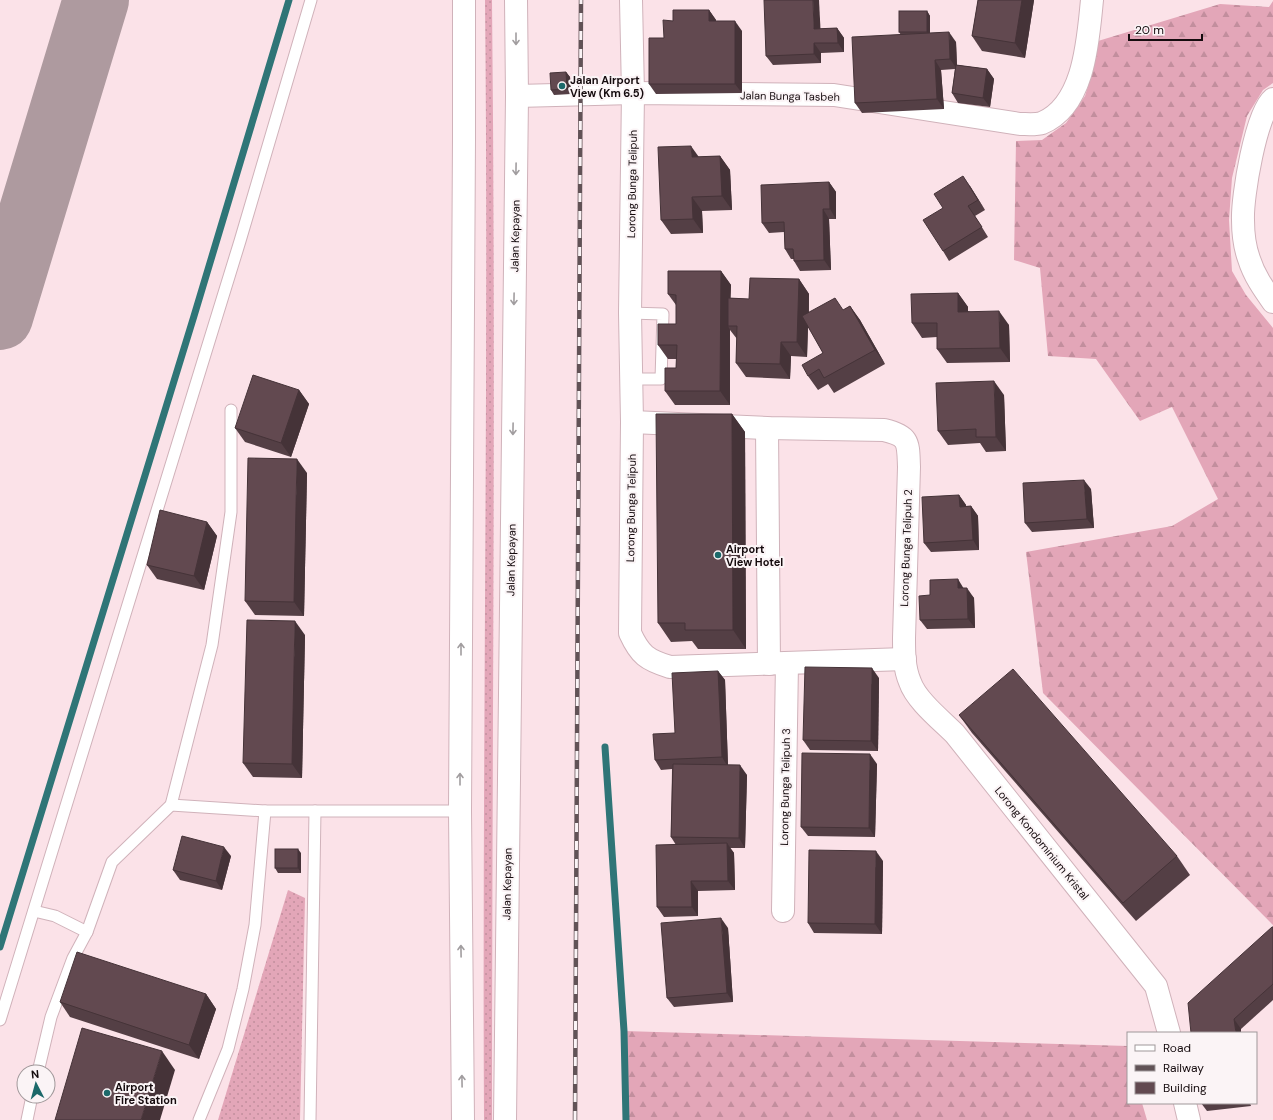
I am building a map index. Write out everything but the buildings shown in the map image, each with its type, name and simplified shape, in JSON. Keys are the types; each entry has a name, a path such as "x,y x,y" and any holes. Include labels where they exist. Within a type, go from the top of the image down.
{"main road":[{"path":"462,1120 460,811 464,0"},
{"name":"Jalan Kepayan","path":"505,1120 517,96 516,0"},
{"path":"630,0 632,94"},
{"name":"Jalan Bunga Tasbeh","path":"517,96 632,94 834,95 1020,124 1041,124 1057,113 1075,90 1085,60 1092,0"},
{"name":"Lorong Bunga Telipuh","path":"632,94 630,313 632,422 630,633 637,650 646,657 670,667 904,659"},
{"path":"1273,99 1260,124 1247,180 1243,220 1248,258 1260,284 1273,302"},
{"path":"632,422 767,428"},
{"name":"Lorong Bunga Telipuh 2","path":"767,428 884,430 898,433 905,438 908,446 909,467 904,659"},
{"name":"Lorong Bunga Telipuh 3","path":"767,428 778,664 782,911"},
{"name":"Lorong Kondominium Kristal","path":"904,659 910,682 922,700 954,734 1156,986 1169,1032"},
{"path":"1185,1104 1189,1120"}],"lane":[{"path":"0,1020 240,241 311,0"},
{"path":"630,313 663,314 661,379 632,379"},
{"path":"40,1064 51,1018 73,958 87,932 112,862 171,805 213,637 231,512 230,410"},
{"path":"171,805 265,811 460,811"},
{"path":"199,1120 228,1049 243,989 255,925 265,811"},
{"path":"310,1120 315,811"},
{"path":"34,911 55,916 87,932"},
{"path":"27,1120 30,1104"}],"green space":[{"path":"485,0 492,0 493,140 494,420 492,1120 484,1120 486,280"},
{"path":"1273,1 1273,83 1263,90 1247,116 1232,178 1229,220 1232,271 1246,295 1273,328 1273,925 1043,693 1026,552 1172,526 1218,499 1172,407 1140,421 1096,359 1048,356 1040,268 1014,260 1016,141 1042,140 1066,123 1085,96 1093,70 1098,41 1220,4 1269,7"},
{"path":"288,890 305,898 300,1120 218,1120"},
{"path":"624,1031 1127,1046 1127,1104 1142,1104 1147,1120 626,1120"}],"waterway":[{"path":"0,947 194,316 289,0"},
{"path":"605,747 624,1031 626,1120"}],"taxiway":[{"path":"0,317 96,0"}],"railway":[{"path":"575,1120 581,0"}],"place":[{"name":"Jalan Airport View (Km 6.5)","path":"562,86"},
{"name":"Airport View Hotel","path":"718,555"},
{"name":"Airport Fire Station","path":"107,1093"}]}
